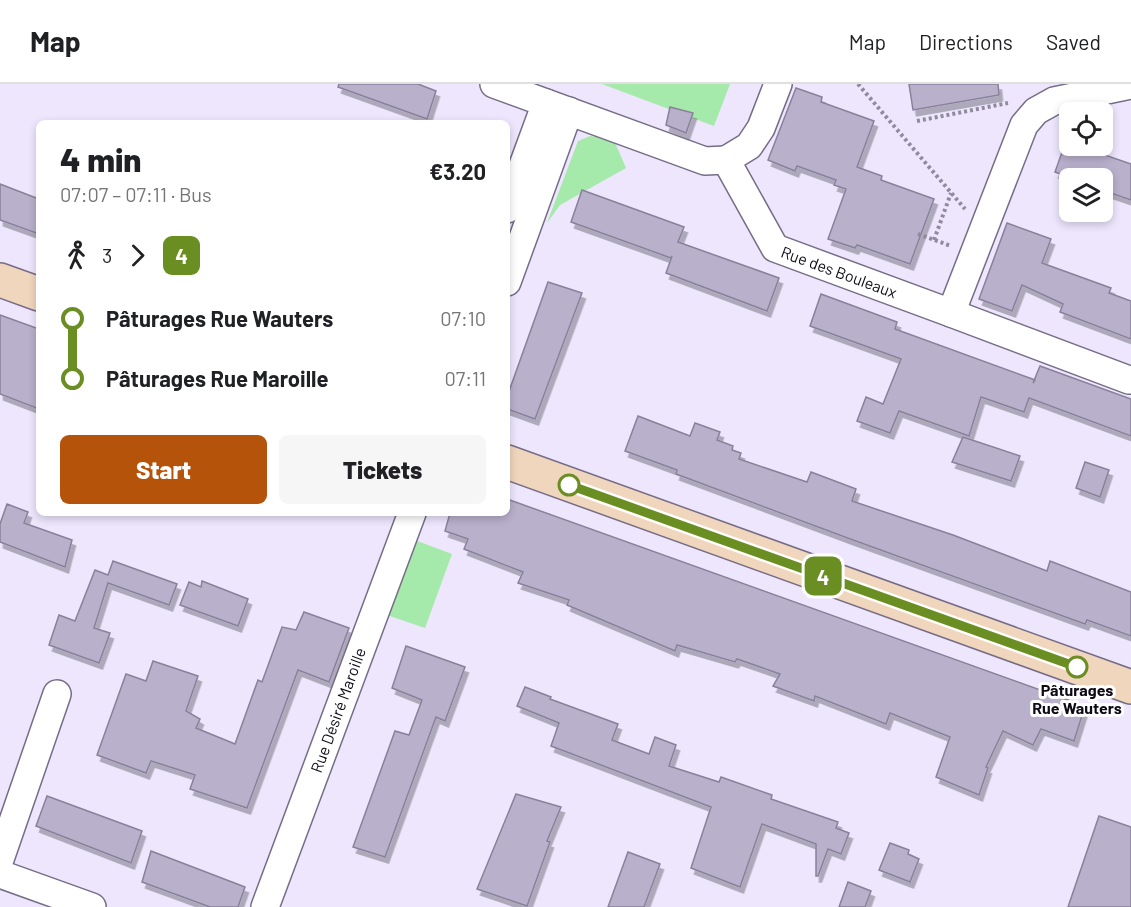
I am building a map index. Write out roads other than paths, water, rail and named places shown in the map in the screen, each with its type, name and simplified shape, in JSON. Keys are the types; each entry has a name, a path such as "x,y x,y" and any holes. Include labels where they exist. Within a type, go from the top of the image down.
{"street":[{"path":"494,84 705,161 726,160 749,146 761,128 778,84"},
{"path":"951,313 1024,125 1036,111 1054,101 1131,85"},
{"path":"510,203 557,107"},
{"path":"510,272 557,107"},
{"name":"Rue des Bouleaux","path":"726,160 775,248 1129,380"},
{"path":"0,280 36,293"},
{"path":"510,463 1131,687"},
{"name":"Rue Désiré Maroille","path":"265,907 411,516"},
{"path":"0,859 57,694"},
{"path":"0,874 92,907"}],"place":[{"name":"Pâturages Rue Wauters","path":"1077,667"}]}
